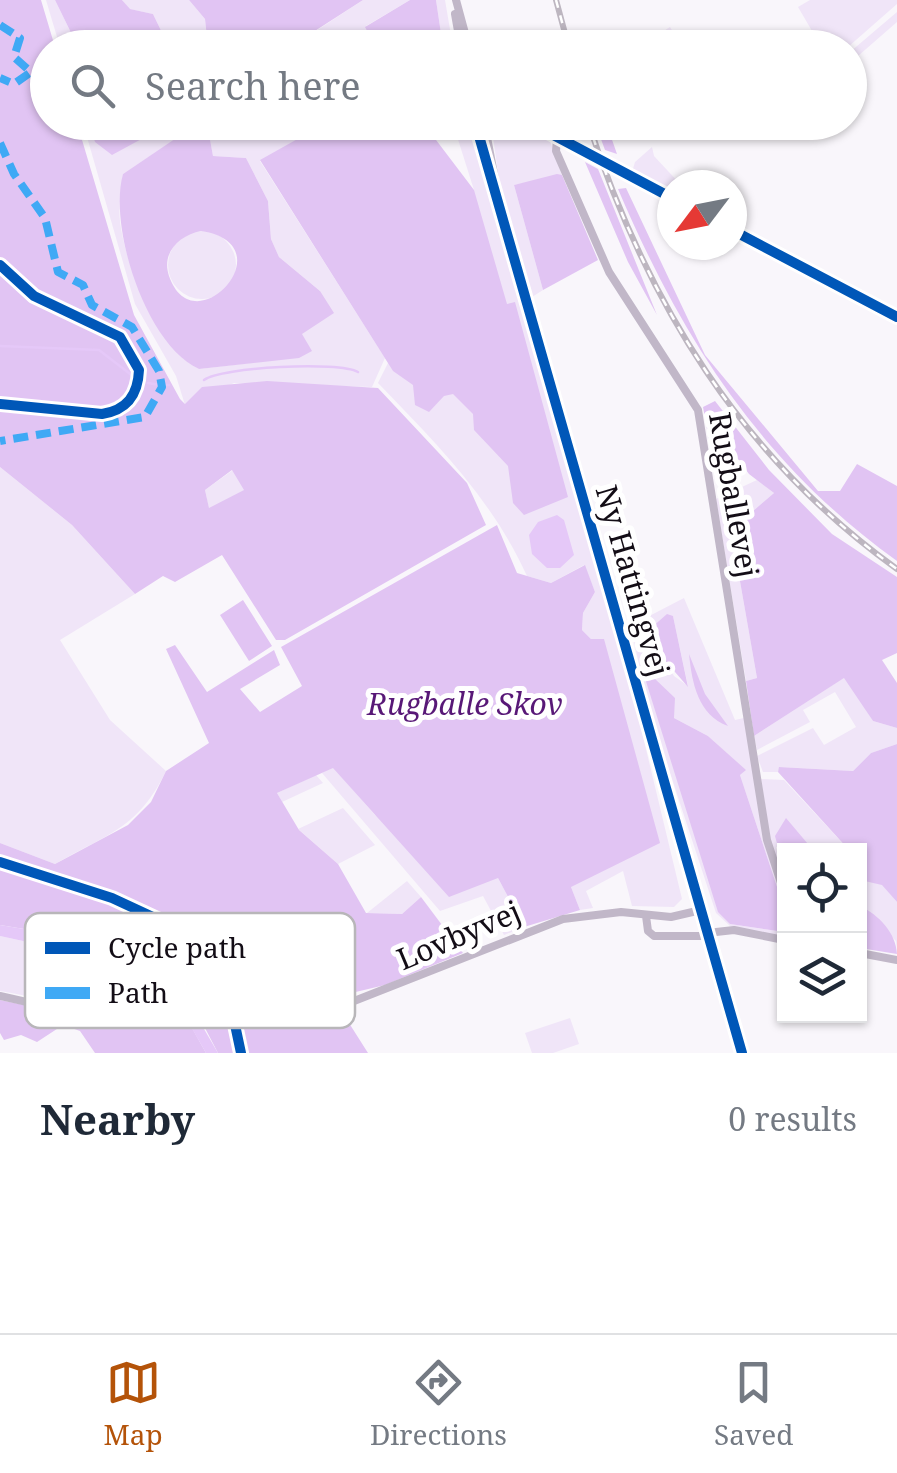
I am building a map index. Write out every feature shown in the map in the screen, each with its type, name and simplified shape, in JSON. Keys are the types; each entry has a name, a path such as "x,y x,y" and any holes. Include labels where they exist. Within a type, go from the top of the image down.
{"street":[{"path":"454,0 458,30"},
{"path":"454,0 463,30"},
{"name":"Ny Hattingvej","path":"480,140 742,1053"},
{"path":"488,140 504,222"},
{"name":"Rugballevej","path":"557,140 556,152 609,272 698,410 768,840 777,869"},
{"path":"561,140 657,190"},
{"path":"747,238 897,317"},
{"path":"0,265 34,296 120,336 139,370 134,396 116,412 0,404"},
{"path":"0,862 112,898 144,913"},
{"name":"Lovbyvej","path":"355,1000 562,918 588,913 670,917 701,910"},
{"path":"646,916 648,931 654,936 701,936"},
{"path":"716,932 734,930 777,939"},
{"path":"867,954 897,960"},
{"name":"Lovbyvej","path":"0,996 25,1002"}],"shaded area":[{"path":"46,0 55,0 70,30 55,30"},
{"path":"122,0 189,0 205,19 206,30 161,30 153,14 129,9"},
{"path":"363,0 410,0 366,26 368,30 317,30"},
{"path":"436,0 445,0 450,30 440,30"},
{"path":"810,0 897,0 867,30 811,30 798,7"},
{"path":"897,12 897,22 867,48 867,38"},
{"path":"88,140 102,140 112,154 139,140 174,140 123,174 119,209 136,282 157,325 184,359 199,369 299,357 302,334 320,291 279,257 271,239 268,201 246,158 213,156 210,140 296,140 260,161 385,358 372,387 234,383 185,405 176,376 135,304"},
{"path":"458,140 477,140 639,720 682,899 674,907 632,906 623,871 586,891 593,908 580,910 571,887 603,639 591,639 582,630 583,613 595,592 584,565 551,583 527,576 480,497 378,383 474,190"},
{"path":"493,140 550,140 562,175 514,185 543,290 532,297 501,193"},
{"path":"652,147 654,156 667,170 657,170 657,185 632,172 635,162"},
{"path":"202,231 215,233 226,241 234,252 234,278 226,289 215,297 202,299 189,297 178,289 170,278 168,265 170,252 178,241 189,233"},
{"path":"0,467 72,525 135,594 60,640 110,720 166,771 132,818 55,864 0,843"},
{"path":"233,470 245,490 209,509 205,490"},
{"path":"757,480 774,493 731,530 757,678 746,681 716,499"},
{"path":"557,515 564,520 574,555 560,568 547,568 532,554 529,535 538,522"},
{"path":"684,598 735,720 744,718 777,887 740,775 745,770 708,736 674,718 653,677 730,924 777,931 777,936 730,926 716,913 652,718 630,626","holes":["673,616 688,686 674,676 657,647"]},
{"path":"845,677 873,721 897,728 897,744 871,753 853,771 780,767 778,772 763,772 757,756 813,728 824,745 856,727 835,692 803,710 810,722 757,750 754,736"},
{"path":"333,767 375,815 498,878 524,927 504,935 483,896 440,911 322,773"},
{"path":"316,775 323,783 282,802 277,793"},
{"path":"761,779 784,780 842,843 777,843 777,863"},
{"path":"343,808 375,845 338,864 298,829"},
{"path":"407,881 421,897 402,914 367,913"},
{"path":"867,881 882,884 897,902 897,949 896,941 867,913"},
{"path":"0,925 25,930 25,942 0,936"},
{"path":"0,936 25,942 25,995 0,991"},
{"path":"570,1018 579,1044 553,1053 532,1053 525,1033"},
{"path":"192,1028 203,1028 218,1053 206,1053"}],"green space":[{"name":"Rugballe Skov","path":"0,0 41,0 50,30 30,30 30,140 82,140 134,315 180,399 185,404 202,387 267,381 378,388 467,483 486,525 285,640 276,640 222,555 175,582 163,576 135,594 72,525 0,467","holes":["232,470 244,490 209,508 205,490"]},
{"path":"55,0 122,0 130,9 153,14 161,30 70,30"},
{"path":"189,0 363,0 316,30 206,30 205,19"},
{"path":"410,0 436,0 440,30 365,27"},
{"path":"94,140 140,140 112,155"},
{"path":"173,140 210,140 213,156 246,158 268,201 271,239 279,257 320,291 334,313 302,334 312,351 299,358 199,369 180,356 148,311 136,282 126,253 120,197 123,174","holes":["201,231 226,240 236,254 236,270 213,297 197,301 181,295 169,276 168,259 174,246"]},
{"path":"296,140 436,140 474,190 507,304 515,302 568,497 524,515 513,503 508,466 474,430 473,414 453,394 444,396 429,412 415,405 413,385 393,371 260,160"},
{"path":"601,140 612,140 617,154 605,150"},
{"path":"585,162 598,169 657,315 628,262"},
{"path":"562,175 598,260 543,290 514,185"},
{"path":"626,188 705,355 818,491 840,491 857,464 897,486 897,561 805,483 731,395 699,348 670,297 618,189"},
{"path":"715,401 769,470 832,534 897,577 897,653 882,660 897,683 897,728 873,721 844,678 754,736 746,681 757,678 731,530 774,493 749,474 720,435 709,440 703,407"},
{"name":"Rugballe Skov","path":"497,525 517,573 551,583 585,565 595,592 583,613 582,630 591,639 604,639 660,843 571,887 580,910 524,927 498,878 449,897 333,768 277,793 299,830 338,864 366,913 402,914 421,897 463,953 385,985 355,992 355,913 25,913 25,930 0,925 0,843 55,864 128,825 151,802 166,771 209,743 166,649 175,645 207,692 274,650 280,665 240,689 260,712 302,686 281,647"},
{"path":"243,600 272,646 249,661 220,615"},
{"path":"667,614 673,616 688,687 643,635"},
{"path":"689,654 705,694 728,726 703,706"},
{"name":"Rugballe Skov","path":"644,675 653,677 675,698 674,718 708,736 746,770 740,775 777,887 777,931 730,924 718,912"},
{"path":"897,744 897,902 882,885 867,882 867,843 843,843 778,772 779,767 853,771 871,753"},
{"path":"786,818 807,843 777,843 775,836"},
{"path":"867,910 885,926 897,954 867,949"},
{"path":"0,1000 25,1005 25,1028 58,1028 37,1042 21,1035 4,1040 0,1033"},
{"path":"72,1028 192,1028 206,1053 95,1053 80,1031"},
{"path":"205,1028 352,1028 368,1053 218,1053"}],"waterway":[{"path":"0,346 99,350 134,377"},
{"path":"204,380 215,375 280,367 328,367 358,372"},
{"path":"148,383 160,385"},
{"path":"164,385 169,385"}],"railway":[{"path":"556,0 564,30"},
{"path":"594,140 639,252 706,371 746,426 791,477 841,525 897,569"}],"marked path":[{"path":"0,25 20,38 14,57 30,71"},
{"path":"0,78 14,84 30,73"},
{"path":"0,143 14,174 45,218 58,272 83,285 92,305 132,327 159,371 162,387 145,417 0,441"}],"cycle path":[{"path":"480,140 742,1053"},
{"path":"563,140 657,190"},
{"path":"747,238 897,317"},
{"path":"0,265 34,296 120,337 139,370 130,400 111,412 0,404"},
{"path":"0,862 112,898 144,913"},
{"path":"236,1028 241,1053"}]}
